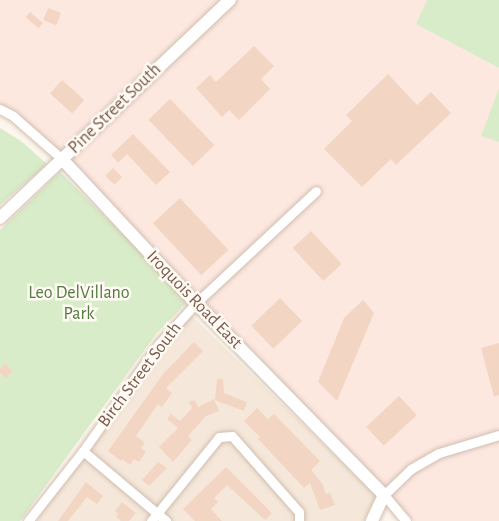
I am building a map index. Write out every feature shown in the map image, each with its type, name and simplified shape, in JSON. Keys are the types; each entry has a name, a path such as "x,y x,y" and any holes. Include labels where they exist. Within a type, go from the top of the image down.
{"street":[{"name":"Pine Street South","path":"0,218 230,0"},
{"name":"Iroquois Road East","path":"0,109 13,116 62,159 196,303 384,495"},
{"name":"Birch Street South","path":"28,521 83,451 158,345 196,303 316,191"},
{"path":"372,521 384,495 411,469 439,453 499,435"},
{"path":"151,521 219,437 232,436 299,512 299,521"},
{"path":"83,451 166,521"},
{"path":"384,495 406,521"}],"shaded area":[{"path":"0,0 427,0 417,24 499,68 499,88 482,135 499,142 499,521 414,521 75,165 0,105"},
{"path":"191,315 376,496 365,521 36,521 127,396"}],"green space":[{"path":"427,0 499,0 499,68 416,24"},
{"path":"499,88 499,142 481,136"},
{"path":"0,128 21,141 47,164 0,205"},
{"name":"Leo DelVillano Park","path":"60,172 189,300 156,334 20,521 0,521 0,230"}],"building":[{"path":"48,8 61,13 56,25 43,20"},
{"path":"30,12 43,23 39,28 26,17"},
{"path":"254,46 274,66 261,79 270,89 239,120 229,110 222,117 196,88 210,75 216,82"},
{"path":"388,74 417,105 431,92 451,113 396,165 391,159 362,187 324,149 352,121 346,115"},
{"path":"62,80 84,100 72,113 50,93"},
{"path":"170,99 214,145 193,166 148,120"},
{"path":"133,134 170,172 156,185 127,154 118,163 111,155"},
{"path":"113,168 122,177 114,185 105,176"},
{"path":"180,198 228,250 201,275 153,223"},
{"path":"311,231 342,264 323,281 293,248"},
{"path":"280,298 302,321 273,349 251,326"},
{"path":"363,300 374,313 337,401 318,382 344,318"},
{"path":"194,342 203,351 166,388 172,393 162,407 158,404 136,436 145,443 141,448 146,452 139,462 134,459 130,465 122,459 121,461 108,451 163,374"},
{"path":"499,343 499,395 494,397 481,348"},
{"path":"5,363 13,371 6,378 0,373 0,368"},
{"path":"217,379 223,379 224,393 247,402 244,411 215,400"},
{"path":"399,396 417,415 384,446 366,427"},
{"path":"214,399 219,411 206,416 188,436 192,440 173,462 159,447 178,428 167,419 171,414 180,421 192,408 189,402 195,400 198,407"},
{"path":"257,408 268,419 274,414 320,461 311,470 322,483 326,494 330,493 335,505 320,510 310,483 304,488 258,439 260,437 244,421"},
{"path":"158,462 167,468 149,486 142,480"},
{"path":"226,467 272,513 265,520 227,485 214,498 218,502 211,509 222,521 195,521 183,509"},
{"path":"86,482 103,496 97,504 87,497 68,521 58,521"},
{"path":"122,502 136,513 129,521 121,521 116,517 118,514 115,511"}]}
